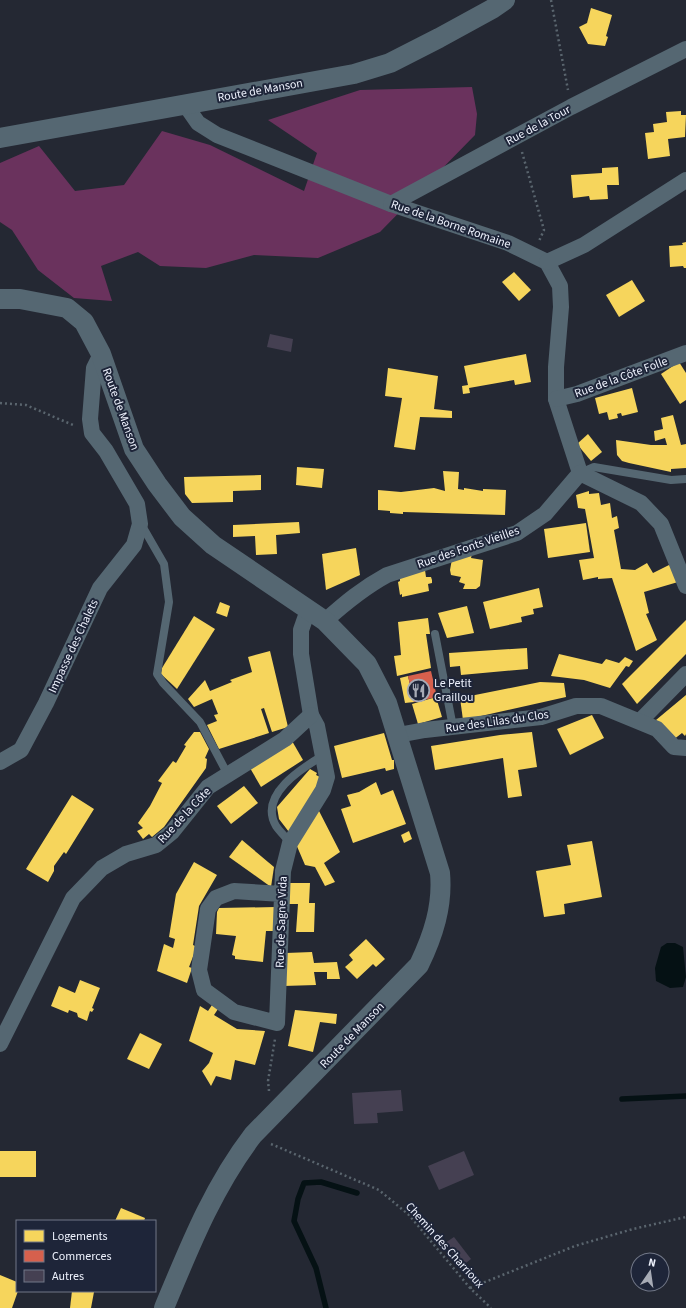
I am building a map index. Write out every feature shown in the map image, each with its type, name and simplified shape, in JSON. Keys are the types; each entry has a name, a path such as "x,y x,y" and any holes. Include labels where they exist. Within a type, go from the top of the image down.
{"street":[{"name":"Route de Manson","path":"0,138 184,103 354,74 390,63 446,35 505,0"},
{"name":"Rue de la Tour","path":"391,204 571,107 686,49"},
{"name":"Rue de la Borne Romaine","path":"184,103 198,123 217,135 391,204 508,242 540,259"},
{"path":"686,180 584,245 540,259 560,286 561,307 556,399 580,473 641,503 661,524 686,586"},
{"name":"Route de Manson","path":"0,299 20,299 67,308 84,322 101,354 134,449 157,484 182,516 213,545 325,621 370,668 388,703 440,873 440,900 432,935 419,965 408,978 253,1135 234,1160 201,1221 164,1308"},
{"name":"Rue de la Côte Folle","path":"556,399 577,394 686,353"},
{"path":"92,433 90,419 94,368 101,354"},
{"name":"Impasse des Chalets","path":"0,762 21,750 46,703 100,588 134,545 140,524 137,504 106,451 92,433"},
{"name":"Rue des Fonts Vieilles","path":"325,621 350,598 368,585 387,575 487,541 517,533 545,514 580,473"},
{"name":"Rue de Sagne Vida","path":"278,1023 282,871 290,842 323,790 327,777 318,726 311,715 301,654 301,630 308,610"},
{"path":"640,721 686,674"},
{"name":"Rue des Lilas du Clos","path":"398,736 453,727 541,717 576,706 601,706 657,729 674,747 686,748"},
{"name":"Rue de la Côte","path":"0,1044 73,898 102,868 126,854 156,845 172,832 208,787 285,739 311,715"},
{"path":"278,1023 234,1012 204,990 199,970 208,910 216,898 234,891 282,894"}],"lane":[{"path":"580,473 594,467 664,479 686,479"},
{"name":"Impasse des Chalets","path":"140,524 164,564 169,602 157,674 164,684 200,722 228,775"},
{"path":"435,634 453,727"},
{"path":"290,842 276,826 273,815 273,801 282,788 306,766 324,755"}],"path":[{"path":"551,0 571,107"},
{"path":"517,136 544,230 540,259"},
{"path":"0,403 26,405 92,433"},
{"path":"271,1117 268,1081 278,1023"},
{"name":"Chemin des Charrioux","path":"253,1135 379,1190 409,1215 470,1288 491,1308"},
{"path":"470,1288 575,1246 633,1229 686,1217"}],"shaded area":[{"path":"472,87 477,114 475,135 380,232 318,258 254,255 206,268 160,266 138,252 101,266 112,301 74,298 38,270 12,230 0,222 0,163 39,146 75,191 124,185 162,131 210,145 304,191 317,153 268,120 360,90"},
{"path":"667,943 675,943 683,947 686,977 683,987 670,988 656,981 655,968 661,947"}],"building: Logements":[{"path":"591,8 612,15 606,36 608,37 605,46 588,44 579,27 587,23"},
{"path":"681,111 681,115 686,115 685,137 668,139 670,156 648,159 645,133 654,132 653,124 667,122 666,112"},
{"path":"618,167 619,185 607,185 608,199 590,200 589,196 573,198 571,175 602,173 602,168"},
{"path":"686,242 686,268 683,266 670,267 669,246 683,245 682,243"},
{"path":"514,272 531,290 519,301 502,282"},
{"path":"632,280 645,301 619,317 606,295"},
{"path":"526,354 531,382 515,385 514,380 469,388 470,393 463,394 462,386 468,385 464,366"},
{"path":"679,362 686,373 686,400 680,404 661,374"},
{"path":"388,368 438,376 434,409 452,411 452,418 420,417 415,450 394,447 402,398 385,396"},
{"path":"632,388 638,412 622,416 621,413 617,414 618,418 609,420 607,412 599,414 595,398"},
{"path":"673,415 681,445 686,444 686,468 671,469 671,472 622,461 617,455 616,440 651,445 667,445 665,438 655,441 654,431 663,429 661,418"},
{"path":"588,434 602,452 591,461 577,444"},
{"path":"297,467 324,469 322,488 296,485"},
{"path":"443,471 459,472 458,489 464,490 464,488 483,491 483,489 506,490 505,515 403,512 403,514 378,510 378,490 401,492 434,488 445,491"},
{"path":"261,475 261,490 233,491 233,502 192,503 185,494 184,477"},
{"path":"589,491 589,494 599,493 601,505 610,503 612,518 617,516 619,528 614,530 621,569 635,570 647,563 653,573 671,564 678,582 644,592 649,613 646,614 657,640 636,651 612,578 598,579 598,577 583,580 579,560 594,558 585,509 578,508 576,495"},
{"path":"299,522 300,533 276,535 277,554 256,555 255,536 233,537 233,525"},
{"path":"586,523 590,552 548,558 544,529"},
{"path":"356,548 360,575 326,590 322,554"},
{"path":"472,554 471,558 483,560 480,586 476,589 463,589 465,584 459,582 461,577 451,575 450,570 452,559"},
{"path":"425,570 426,577 431,577 432,580 432,583 428,584 429,591 402,597 402,594 400,595 398,582 400,581 400,577"},
{"path":"539,588 543,607 533,609 534,614 521,617 522,622 490,629 483,602"},
{"path":"220,602 230,606 227,617 216,613"},
{"path":"467,606 474,633 447,638 438,613"},
{"path":"194,616 215,629 177,689 161,674 162,668"},
{"path":"428,618 430,634 426,634 431,668 397,676 394,656 401,655 398,622"},
{"path":"686,620 686,654 637,704 622,684"},
{"path":"527,648 528,669 461,675 460,666 450,667 449,653"},
{"path":"270,651 288,727 272,732 264,708 261,709 269,733 219,749 207,725 217,721 214,715 218,714 212,699 194,707 188,699 205,680 210,691 232,682 230,680 252,672 248,657"},
{"path":"559,654 602,664 606,659 619,663 625,657 633,661 629,667 626,666 610,688 584,680 551,676"},
{"path":"408,676 414,702 405,703 400,678"},
{"path":"540,682 564,683 566,697 463,720 460,698"},
{"path":"686,695 686,734 685,736 682,733 673,740 656,720"},
{"path":"436,697 442,717 418,724 412,704"},
{"path":"592,715 604,738 570,755 557,729"},
{"path":"194,732 200,732 209,749 205,758 207,759 206,768 164,827 152,837 149,834 143,839 137,831 143,828 138,823 150,806 162,783 158,781 173,761 176,763 186,746 184,745"},
{"path":"532,732 537,767 518,770 522,796 508,798 503,758 435,770 431,746 500,735"},
{"path":"384,733 392,760 394,760 394,769 386,771 385,768 342,778 334,746"},
{"path":"292,741 303,760 261,787 250,768"},
{"path":"310,769 322,778 289,832 279,819 277,807"},
{"path":"376,782 381,795 393,790 406,824 353,843 341,809 351,806 347,795 359,792"},
{"path":"244,786 258,803 231,824 217,806"},
{"path":"72,795 94,809 66,854 64,852 54,866 54,871 48,882 26,869"},
{"path":"318,809 340,852 324,863 335,882 325,886 315,867 305,865 296,844"},
{"path":"409,831 412,839 404,843 401,835"},
{"path":"242,840 274,867 271,887 229,857"},
{"path":"592,841 602,897 564,904 565,914 544,917 536,871 571,865 567,845"},
{"path":"194,862 217,875 199,906 193,945 195,946 194,954 189,967 192,968 187,983 157,971 164,944 173,948 175,939 169,937 176,894"},
{"path":"288,883 310,883 309,903 315,903 314,932 296,932 298,904 288,904"},
{"path":"276,907 276,931 266,931 263,962 235,959 235,956 232,955 236,936 216,934 217,912 219,908"},
{"path":"366,939 385,959 376,967 373,964 357,979 345,967 353,960 349,955"},
{"path":"312,952 314,963 337,962 340,979 327,979 327,972 314,972 316,985 283,986 286,953"},
{"path":"80,980 100,988 92,1008 94,1009 92,1012 90,1011 87,1021 78,1017 77,1013 69,1010 68,1013 51,1006 59,986 75,993"},
{"path":"212,1005 218,1009 214,1015 237,1029 265,1031 255,1065 235,1060 231,1080 216,1076 211,1086 202,1071 209,1063 213,1053 189,1041 200,1006 208,1011"},
{"path":"295,1010 337,1014 336,1024 320,1022 313,1052 288,1046"},
{"path":"140,1033 162,1044 149,1069 127,1059"},
{"path":"0,1151 36,1151 36,1177 0,1177"},
{"path":"121,1208 145,1218 144,1220 115,1220"},
{"path":"0,1275 16,1282 16,1292 18,1292 12,1308 0,1308"},
{"path":"72,1292 94,1292 91,1308 70,1308"}],"building: Commerces":[{"path":"431,671 437,697 414,702 408,676"}],"building: Autres":[{"path":"270,334 293,339 291,352 267,347"},
{"path":"401,1090 403,1111 377,1113 378,1123 354,1124 352,1093"},
{"path":"464,1151 474,1175 439,1190 428,1166"},
{"path":"454,1237 471,1259 462,1266 445,1243"}],"waterway":[{"path":"622,1099 686,1096"},
{"path":"326,1308 316,1268 294,1221 298,1199 304,1183 321,1182 357,1193"}],"place":[{"name":"Le Petit Graillou","path":"418,690"}]}
